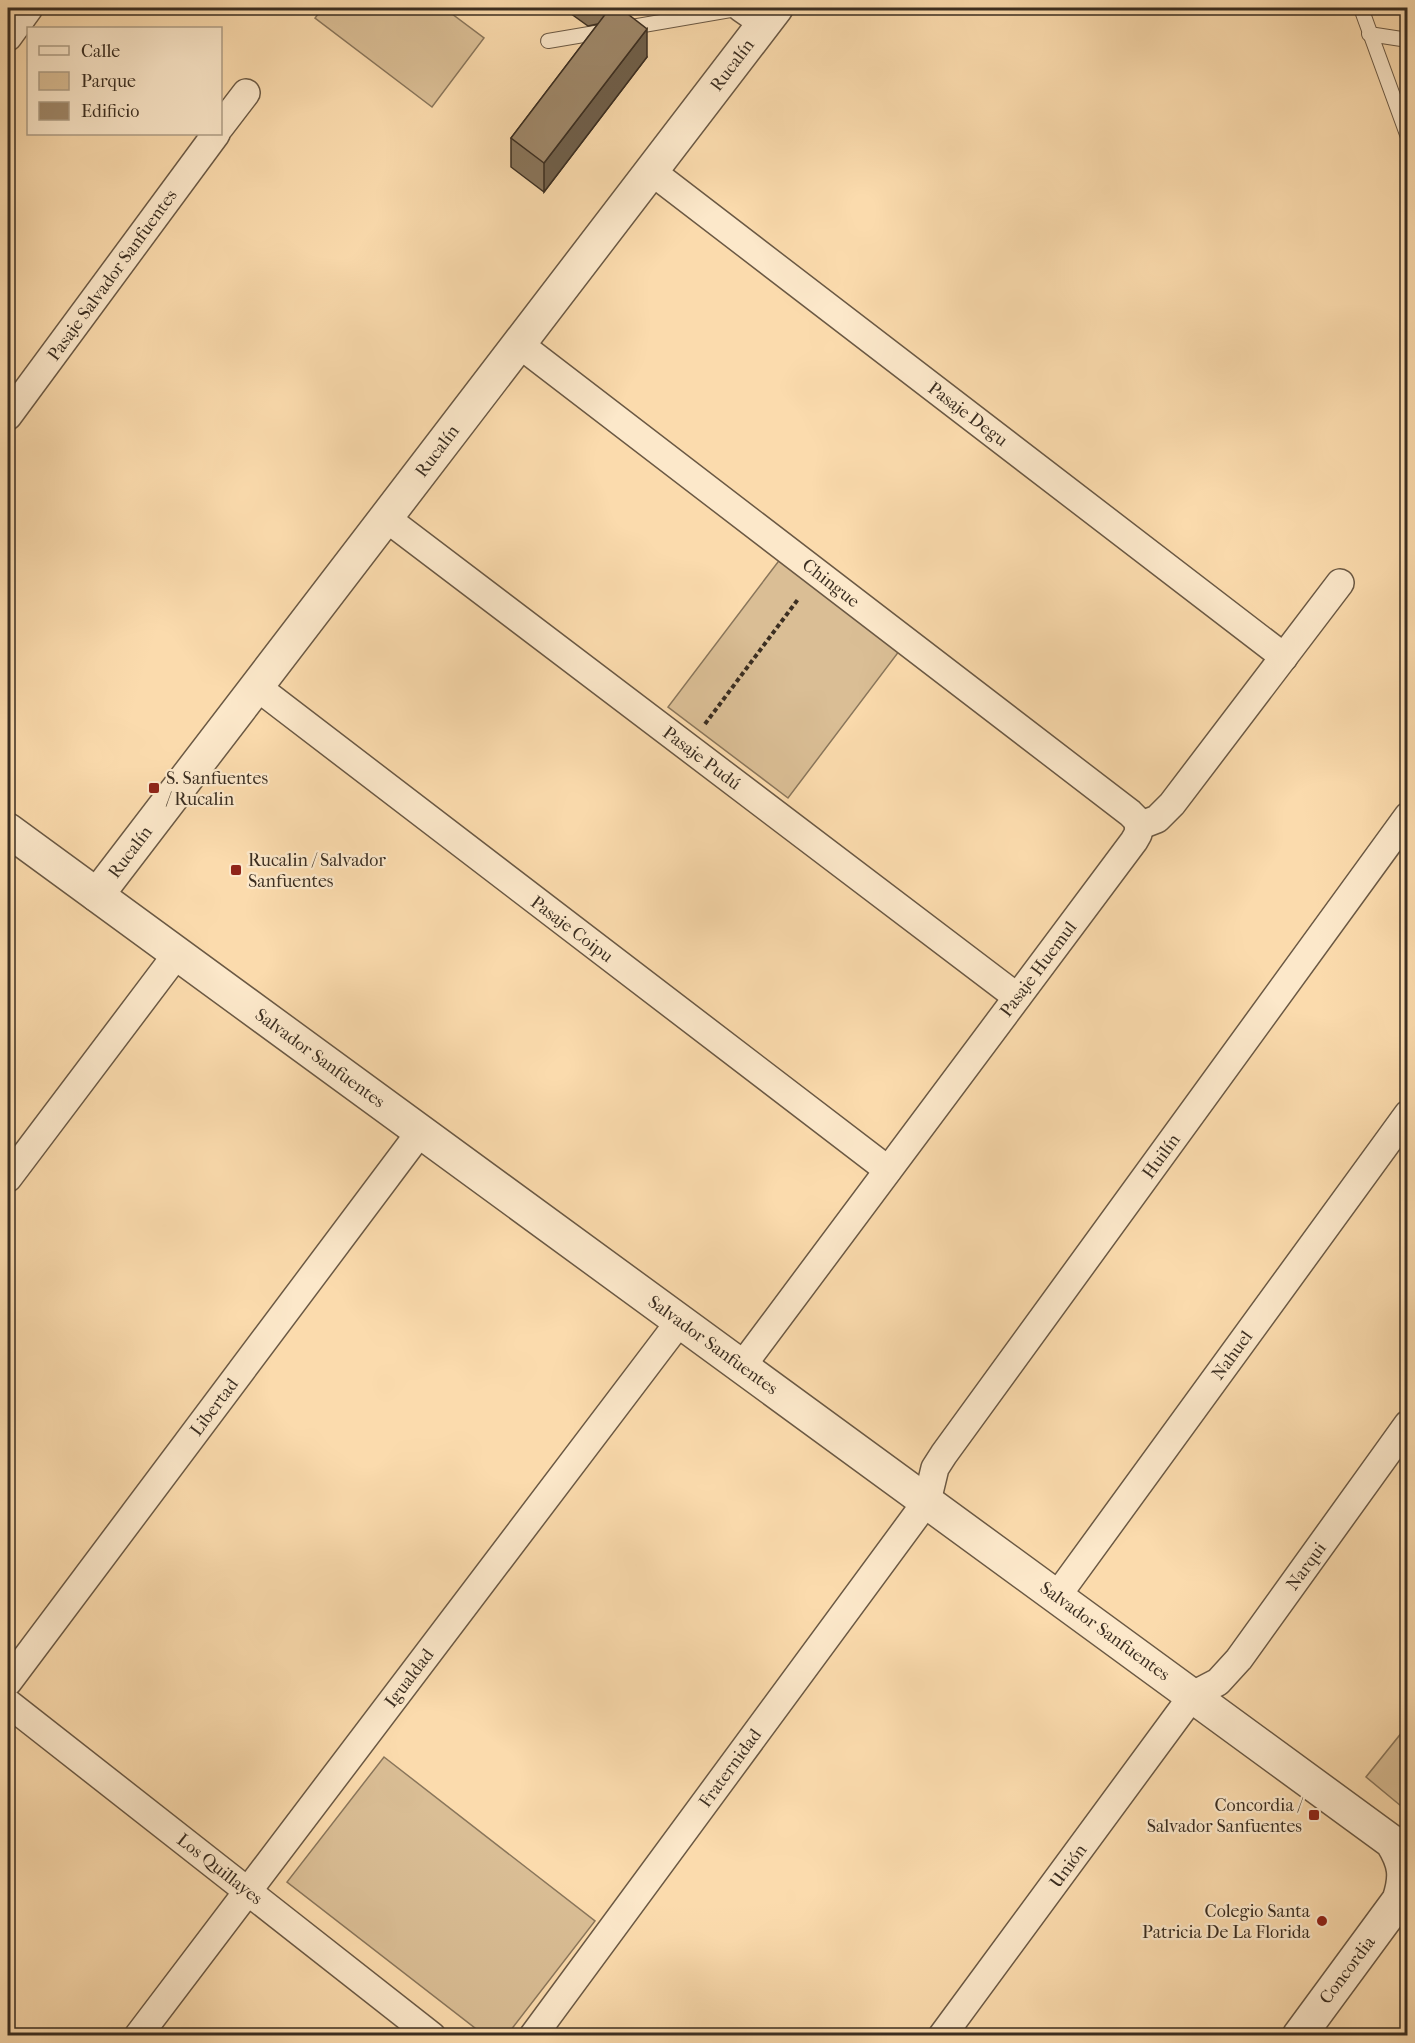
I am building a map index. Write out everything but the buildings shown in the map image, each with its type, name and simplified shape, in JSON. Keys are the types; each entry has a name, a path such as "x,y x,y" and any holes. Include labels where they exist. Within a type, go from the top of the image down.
{"street":[{"path":"8,38 29,8"},
{"name":"Rucalín","path":"97,895 651,171 753,11"},
{"path":"222,124 246,93"},
{"name":"Pasaje Salvador Sanfuentes","path":"8,416 215,135"},
{"name":"Pasaje Degu","path":"651,171 1284,657"},
{"name":"Chingue","path":"519,344 1130,813 1139,826"},
{"name":"Pasaje Pudú","path":"386,518 1017,997"},
{"path":"1139,826 1157,819 1172,804 1340,583"},
{"name":"Pasaje Coipu","path":"257,687 888,1170"},
{"name":"Huilín","path":"927,1501 935,1468 944,1454 1407,816"},
{"name":"Pasaje Huemul","path":"742,1366 1134,841 1139,826"},
{"name":"Salvador Sanfuentes","path":"8,830 1392,1842 1406,1870"},
{"path":"8,1178 177,954"},
{"name":"Nahuel","path":"1057,1596 1407,1114"},
{"name":"Libertad","path":"8,1682 421,1131"},
{"name":"Igualdad","path":"138,2036 680,1321"},
{"name":"Narqui","path":"1193,1695 1218,1682 1239,1659 1407,1424"},
{"name":"Fraternidad","path":"533,2036 927,1501"},
{"name":"Unión","path":"942,2036 1193,1695"},
{"name":"Los Quillayes","path":"8,1703 432,2036"},
{"name":"Concordia","path":"1299,2036 1399,1900 1406,1870"}],"lane":[{"path":"1361,8 1407,137"},
{"path":"548,40 753,11"},
{"path":"1369,34 1407,40"}],"path":[{"path":"688,747 818,573"}],"green space":[{"path":"323,8 444,8 484,38 432,107 315,18"},
{"path":"781,558 900,650 788,798 668,707"},
{"path":"1407,1726 1407,1811 1366,1777"},
{"path":"384,1757 595,1921 507,2035 484,2035 287,1882"}],"place":[{"name":"S. Sanfuentes / Rucalin","path":"154,788"},
{"name":"Rucalin / Salvador Sanfuentes","path":"236,870"},
{"name":"Concordia / Salvador Sanfuentes","path":"1314,1815"},
{"name":"Colegio Santa Patricia De La Florida","path":"1322,1921"}]}
